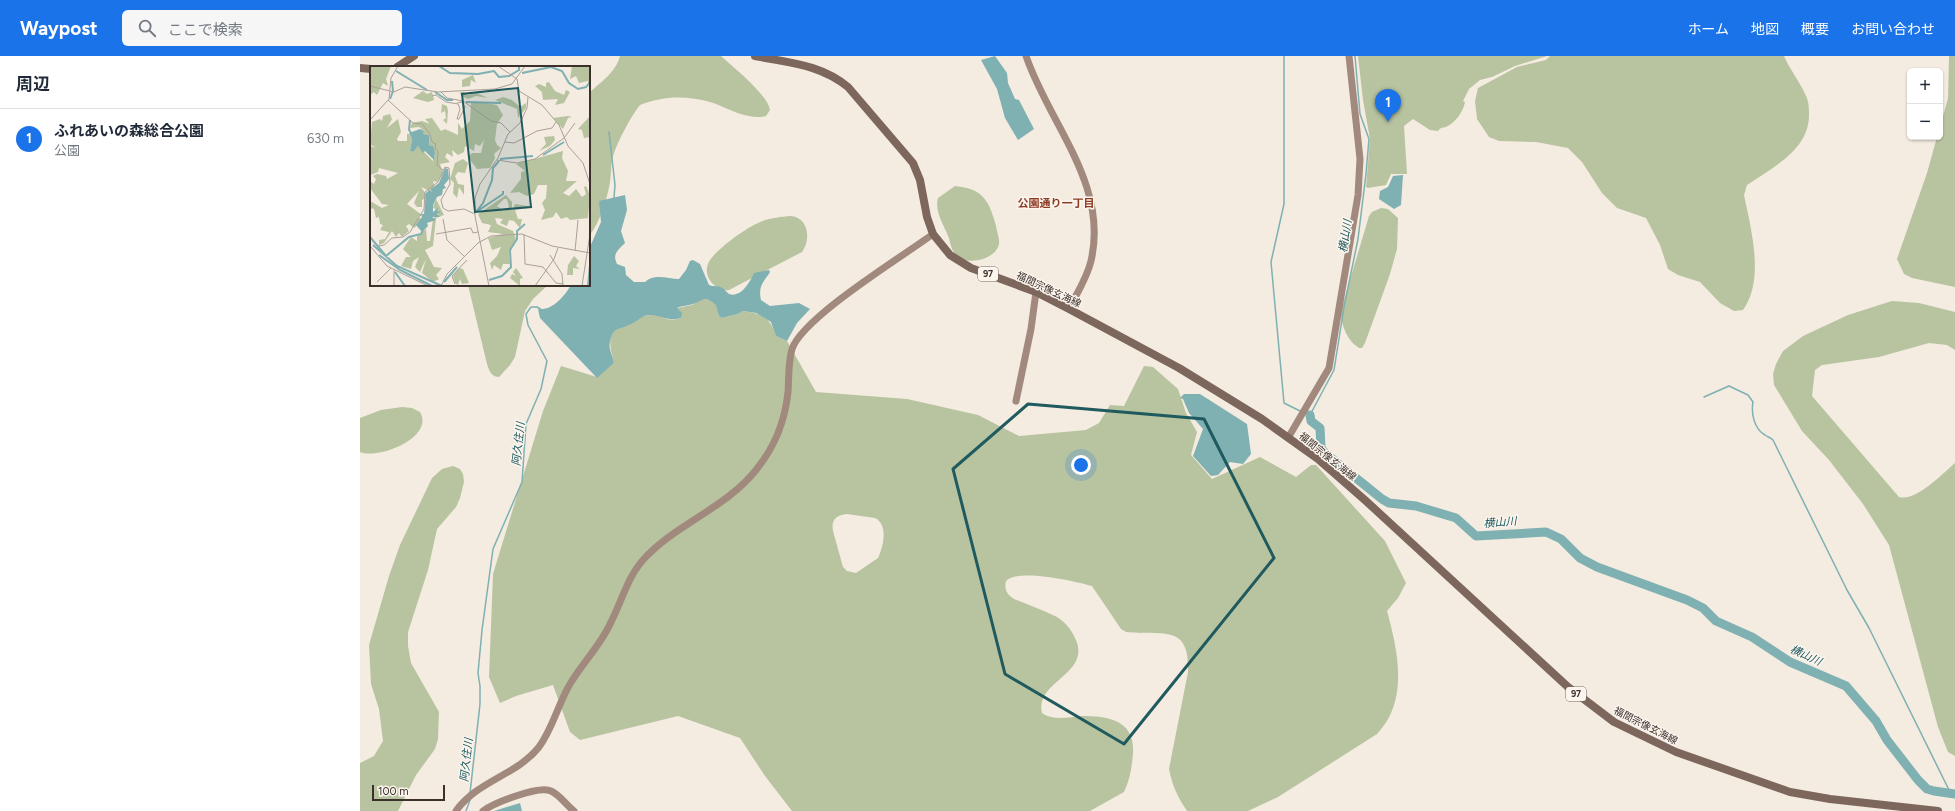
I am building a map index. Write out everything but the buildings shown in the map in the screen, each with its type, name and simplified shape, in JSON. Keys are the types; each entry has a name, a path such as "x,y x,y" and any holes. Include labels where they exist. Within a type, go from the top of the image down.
{"main road":[{"path":"399,66 414,56"},
{"name":"福間宗像玄海線","path":"756,56 818,69 848,87 913,164 920,180 931,236 950,255 963,264 1036,292 1069,309 1208,384 1262,418 1366,501 1588,705 1614,722 1676,752 1790,792 1830,800 1938,811"},
{"path":"360,68 370,69"}],"street":[{"path":"1026,56 1043,96 1082,170 1090,199 1094,233 1092,255 1085,277 1069,309"},
{"path":"1288,438 1329,368 1357,202 1360,159 1349,56"},
{"path":"456,811 476,791 521,764 540,746 570,683 604,636 628,582 644,559 658,546 739,489 764,459 781,423 787,400 792,350 803,331 829,310 931,236"},
{"path":"1016,401 1031,329 1036,292"},
{"path":"483,811 516,796 541,789 549,790 554,793 574,811"}],"highlighted area":[{"path":"1028,404 1204,419 1274,558 1124,744 1005,674 953,469"}],"green space":[{"path":"620,56 721,56 757,89 768,104 770,110 766,116 752,117 737,113 717,104 692,98 665,98 640,105 616,147 612,160 610,182 605,203 600,218 590,234 590,92 612,72"},
{"path":"1358,56 1547,56 1515,66 1492,77 1480,80 1469,89 1463,101 1465,102 1461,113 1450,125 1441,128 1438,131 1430,130 1413,119 1404,126 1407,174 1391,174 1386,185 1368,188 1366,187 1370,139 1363,100"},
{"path":"1550,56 1784,56 1807,98 1809,113 1807,127 1803,138 1788,156 1747,185 1744,195 1753,238 1755,269 1750,298 1743,310 1734,311 1720,303 1700,282 1678,275 1668,269 1660,245 1646,218 1617,208 1602,193 1582,162 1568,148 1536,142 1499,141 1489,137 1477,119 1475,101 1478,88 1517,67 1546,60"},
{"path":"1949,56 1955,56 1955,287 1912,278 1904,274 1897,259 1927,173 1936,140 1943,140 1943,116 1948,98"},
{"path":"955,186 978,193 983,197 991,209 999,242 995,252 985,258 972,261 966,260 956,255 952,249 938,213 937,203 938,198"},
{"path":"1381,208 1388,209 1398,218 1397,249 1390,274 1365,343 1362,348 1359,348 1351,341 1345,331 1341,310 1369,216 1372,212"},
{"path":"791,216 802,221 807,230 807,242 802,252 729,290 720,289 711,282 708,277 707,267 711,259 722,247 738,235 762,221 778,217"},
{"path":"468,286 547,286 533,299 525,311 515,357 510,365 499,377 492,374 488,366"},
{"path":"699,300 710,300 717,305 719,316 722,318 738,314 743,311 760,315 768,321 776,336 787,341 816,392 907,399 978,415 1019,436 1086,430 1099,423 1110,405 1124,406 1144,366 1153,367 1178,389 1186,413 1197,432 1191,455 1212,479 1260,457 1296,477 1311,465 1316,465 1385,541 1406,583 1398,598 1387,611 1395,642 1398,675 1394,706 1387,721 1377,734 1278,797 1248,811 1187,811 1176,791 1169,769 1188,672 1187,656 1184,646 1179,639 1172,635 1162,633 1126,632 1121,629 1092,586 1073,581 1034,576 1012,577 1006,581 1005,587 1007,592 1014,599 1052,614 1063,621 1075,638 1078,650 1076,660 1070,669 1046,693 1042,702 1042,713 1056,718 1092,716 1110,719 1118,722 1130,733 1133,753 1128,783 1124,792 1090,811 792,811 765,776 740,738 678,716 580,740 570,732 553,685 516,696 500,703 489,677 493,574 543,411 561,366 597,377 614,363 610,343 612,334 615,330 629,325 645,316 654,315 669,320 681,318 677,308 692,305","holes":["847,514 875,518 882,526 884,536 882,548 878,558 856,573 847,571 843,567 833,531 835,519"]},
{"path":"1892,301 1919,303 1955,312 1955,350 1947,345 1929,343 1879,357 1822,365 1815,370 1812,396 1899,497 1906,497 1921,491 1955,463 1955,756 1948,752 1938,727 1889,545 1863,504 1829,460 1802,431 1774,385 1773,374 1776,364 1783,351 1803,336 1848,315"},
{"path":"402,407 412,408 420,412 423,421 420,430 413,438 403,444 380,453 369,454 360,452 360,418 381,410"},
{"path":"453,466 460,469 463,474 464,482 460,498 456,507 437,529 428,570 408,632 408,646 411,663 439,712 438,739 435,749 416,775 398,811 360,811 360,763 374,756 383,741 379,709 371,684 369,645 389,576 400,545 432,478 442,469"}],"water":[{"path":"995,56 1007,73 1008,83 1015,99 1019,100 1034,129 1018,140 1005,118 997,89 981,60"},
{"path":"1403,175 1401,205 1394,209 1379,199 1380,191 1388,187 1393,176"},
{"path":"625,195 627,210 621,231 625,243 616,252 615,257 617,264 625,267 626,275 634,282 645,282 649,279 657,277 679,279 686,270 690,261 693,260 700,264 709,285 720,287 729,294 733,295 737,294 744,288 754,273 769,270 770,272 763,282 760,291 761,300 770,306 799,303 810,309 797,323 787,341 776,336 771,322 756,313 743,311 738,314 722,318 719,316 716,305 707,299 677,308 682,313 681,318 671,319 652,315 644,316 633,323 614,331 611,337 610,350 614,363 597,378 540,318 538,309 548,308 553,305 565,294 570,286 590,286 590,247 601,222 599,201"},
{"path":"1184,394 1200,394 1247,424 1251,454 1243,464 1230,462 1218,475 1211,476 1193,456 1203,429 1189,413 1183,399 1180,398"},
{"path":"520,803 522,811 494,811"}],"waterway":[{"path":"1284,56 1284,204 1271,262 1284,403 1300,411"},
{"name":"横山川","path":"1306,413 1310,415 1334,370 1344,307 1358,239 1369,139 1360,114 1355,56"},
{"name":"阿久住川","path":"609,132 615,185 614,198"},
{"name":"阿久住川","path":"470,793 480,704 478,673 482,630 493,549 522,482 526,424 541,389 547,361 528,325 526,314 531,307 537,307 542,310"},
{"path":"1704,397 1729,386 1748,395 1753,402 1752,411 1758,429 1773,440 1847,590 1869,628 1951,794"},
{"name":"横山川","path":"1310,415 1311,421 1320,428 1321,448 1325,453 1389,503 1416,506 1456,518 1476,536 1546,532 1561,539 1580,558 1597,567 1687,600 1703,608 1716,621 1752,637 1790,662 1846,686 1876,721 1887,740 1918,780 1927,789 1955,794"},
{"name":"阿久住川","path":"466,811 470,800"}],"place":[{"name":"ふれあいの森総合公園","path":"1388,122"}],"district":[{"name":"公園通り一丁目","path":"1056,203"}]}
